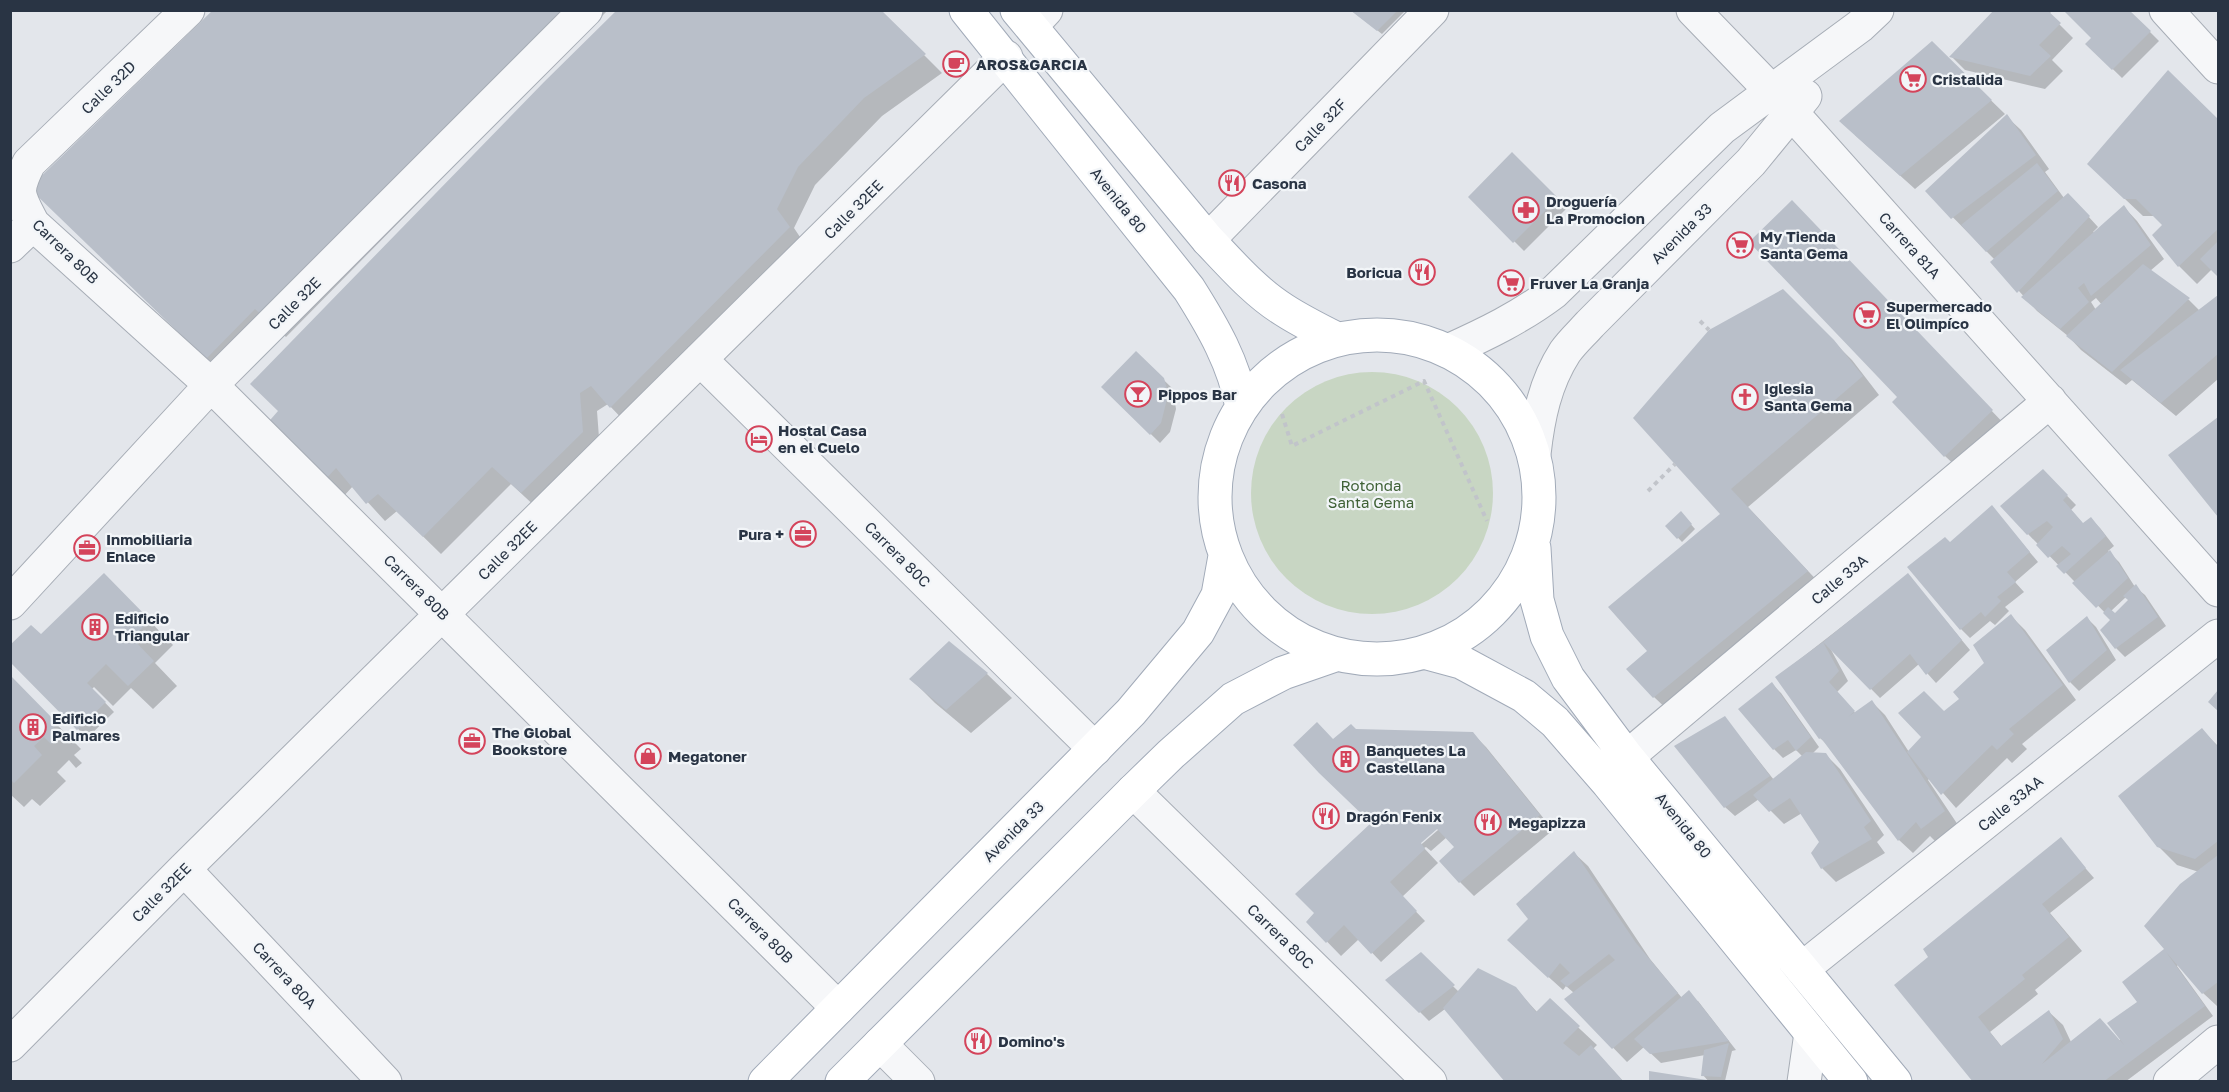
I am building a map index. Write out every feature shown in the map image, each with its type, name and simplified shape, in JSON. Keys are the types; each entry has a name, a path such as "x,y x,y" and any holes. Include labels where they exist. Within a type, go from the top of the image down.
{"main road":[{"name":"Avenida 80","path":"966,10 1006,57 1189,289 1230,363 1238,383 1242,407"},
{"path":"1031,16 1075,82 1208,240 1257,289 1282,310 1337,339"},
{"path":"1362,334 1388,334 1413,338 1448,351 1468,362 1496,385 1517,413 1534,453 1540,497 1534,540 1516,580 1487,616 1450,642 1413,656 1373,660 1335,655 1299,640 1268,619 1243,591 1225,556 1216,519 1215,480 1224,442 1242,407 1268,377 1300,354 1337,339 1362,334"},
{"name":"Avenida 80","path":"1534,540 1537,600 1547,636 1568,678 1628,757 1894,1082"},
{"name":"Avenida 33","path":"765,1082 1131,712 1198,633 1218,595 1225,556"},
{"path":"1424,652 1461,662 1515,690 1555,722 1608,783 1851,1082"},
{"path":"842,1082 1133,791 1233,699 1283,673 1335,655"}],"street":[{"name":"Calle 32D","path":"29,163 188,10"},
{"name":"Calle 32E","path":"10,603 212,385 585,10"},
{"name":"Calle 32F","path":"1208,240 1432,10"},
{"name":"Carrera 81A","path":"1693,10 1782,102 2218,590"},
{"path":"2166,10 2218,67"},
{"name":"Avenida 33","path":"1534,453 1539,415 1549,386 1565,352 1751,162 1782,102 1868,18"},
{"name":"Calle 32EE","path":"10,1044 184,868 1006,57"},
{"name":"Avenida 33","path":"1448,351 1502,327 1531,310 1554,292 1722,128 1782,102"},
{"name":"Carrera 80B","path":"29,163 19,183 19,198 33,224 212,385 838,1008"},
{"path":"10,246 33,224"},
{"name":"Carrera 80C","path":"700,359 1095,748"},
{"name":"Calle 33A","path":"1628,757 2050,402"},
{"name":"Calle 33AA","path":"1802,969 2218,636"},
{"name":"Carrera 80C","path":"1133,791 1430,1082"},
{"name":"Carrera 80A","path":"184,868 385,1082"},
{"path":"1804,1082 1811,1033"},
{"path":"2170,1082 2218,1042"},
{"path":"880,1044 918,1082"}],"path":[{"path":"1700,321 1709,330"},
{"path":"1282,414 1292,446 1424,381 1487,521"},
{"path":"1648,491 1675,464"}],"green space":[{"name":"Rotonda Santa Gema","path":"1372,372 1396,374 1429,386 1449,400 1465,416 1479,436 1488,458 1493,493 1491,517 1479,550 1465,570 1449,586 1429,600 1407,609 1372,614 1348,612 1315,600 1295,586 1279,570 1265,550 1256,528 1251,493 1253,469 1265,436 1279,416 1295,400 1315,386 1337,377"}],"building":[{"path":"213,10 573,10 267,320 255,309 206,359 29,188"},
{"path":"617,10 881,10 926,54 864,98 798,167 777,209 790,227 610,408 591,386 580,393 583,432 521,493 492,467 423,537 378,494 366,504 336,468 323,482 264,427 278,411 250,384"},
{"path":"1350,10 1398,10 1377,31"},
{"path":"1994,10 2047,10 2061,23 2039,45 2051,56 2030,76 1949,57"},
{"path":"2063,10 2129,10 2151,31 2112,70 2085,44 2091,38"},
{"path":"1932,41 1992,100 1900,176 1839,121"},
{"path":"2168,70 2218,119 2218,229 2178,267 2152,235 2162,225 2136,199 2124,199 2087,164"},
{"path":"2007,114 2036,155 1951,219 1925,191"},
{"path":"1512,152 1558,198 1513,243 1468,197"},
{"path":"2037,163 2058,191 1986,252 1961,225"},
{"path":"2068,193 2090,216 2017,293 1990,262"},
{"path":"1792,200 1993,410 1944,457 1892,402 1897,397 1749,242"},
{"path":"2124,205 2151,245 2091,296 2084,283 2078,288 2089,302 2060,329 2021,297"},
{"path":"2218,241 2218,277 2200,259"},
{"path":"2143,264 2190,298 2112,372 2066,336"},
{"path":"1783,289 1834,340 1863,376 1731,489 1808,571 1653,698 1626,669 1647,651 1608,607 1720,514 1633,418 1709,330"},
{"path":"2218,295 2218,354 2161,403 2120,370"},
{"name":"Pippos Bar","path":"1136,351 1164,378 1167,389 1161,423 1150,435 1101,387"},
{"path":"2218,417 2218,517 2168,455"},
{"path":"2043,469 2068,495 2063,500 2083,523 2091,517 2106,536 2064,574 2056,566 2071,554 2062,546 2048,558 2036,545 2053,527 2047,521 2027,535 2000,506"},
{"path":"1992,505 2030,552 2007,572 2016,582 1997,597 2001,601 1985,617 1981,612 1960,630 1907,567 1945,537 1950,542"},
{"path":"1681,511 1692,524 1677,539 1665,526"},
{"path":"2110,550 2128,578 2096,608 2072,583"},
{"name":"Edificio Triangular","path":"104,573 150,620 132,638 154,661 128,686 106,664 87,683 106,702 77,730 10,662 10,645 31,625 41,634"},
{"path":"1908,573 1962,640 1926,675 1910,654 1870,690 1823,642"},
{"path":"2136,584 2158,617 2115,649 2100,630 2110,620 2103,613 2108,607 2115,613 2128,600 2123,596"},
{"path":"2011,614 2063,685 2009,729 2014,734 1997,750 1992,745 1941,795 1907,752 1921,737 1898,713 1924,691 1944,711 1959,699 1953,692 1984,663 1973,645"},
{"path":"2087,616 2107,650 2069,683 2046,650"},
{"path":"949,641 988,673 946,710 909,679"},
{"path":"1823,642 1839,671 1829,682 1855,711 1848,717 1872,700 1945,811 1921,829 1916,822 1898,841 1821,738 1819,739 1775,677"},
{"name":"Edificio Palmares","path":"10,675 58,724 51,730 59,737 51,744 44,737 34,746 42,755 14,783 10,779"},
{"path":"1772,682 1811,737 1796,751 1788,740 1773,750 1738,709"},
{"path":"2218,690 2218,711 2208,702"},
{"path":"1725,716 1770,776 1724,808 1674,746"},
{"path":"1317,722 1333,739 1351,724 1356,729 1473,732 1540,815 1459,883 1439,861 1454,847 1437,829 1421,843 1425,849 1390,882 1417,911 1371,954 1344,925 1326,943 1306,922 1314,913 1295,894 1371,823 1293,745"},
{"path":"2202,728 2218,747 2218,841 2195,859 2157,847 2118,796"},
{"path":"1806,752 1826,753 1871,821 1864,827 1872,839 1821,869 1811,853 1819,842 1790,798 1769,812 1753,795"},
{"path":"2061,837 2086,868 2042,904 2069,937 2022,975 2025,979 1978,1017 2001,1046 2049,1010 2063,1039 2042,1064 2100,1018 2125,1046 2107,1023 2137,1002 2122,982 2164,949 2144,926 2180,884 2218,855 2218,982 2202,994 2166,952 2205,1006 2103,1082 1973,1082 1894,985 1928,957 1923,949"},
{"path":"1574,851 1636,943 1678,993 1612,1049 1564,999 1615,960 1609,954 1567,987 1560,981 1570,973 1560,963 1548,978 1507,940 1528,919 1516,904"},
{"path":"1421,952 1455,985 1419,1013 1385,980"},
{"path":"1478,968 1516,987 1536,1012 1550,998 1580,1026 1563,1043 1579,1056 1591,1045 1624,1082 1505,1082 1443,1008"},
{"path":"1689,990 1729,1041 1650,1054 1634,1039"},
{"path":"1729,1043 1721,1077 1701,1076 1704,1050"},
{"path":"1649,1071 1707,1080 1707,1082 1649,1082"}],"place":[{"name":"AROS&GARCIA","path":"956,64"},
{"name":"Cristalida","path":"1913,79"},
{"name":"Casona","path":"1232,183"},
{"name":"Droguería La Promocion","path":"1526,210"},
{"name":"My Tienda Santa Gema","path":"1740,245"},
{"name":"Boricua","path":"1422,272"},
{"name":"Fruver La Granja","path":"1511,283"},
{"name":"Supermercado El Olimpíco","path":"1867,315"},
{"name":"Pippos Bar","path":"1138,394"},
{"name":"Iglesia Santa Gema","path":"1745,397"},
{"name":"Hostal Casa en el Cuelo","path":"759,439"},
{"name":"Pura +","path":"803,534"},
{"name":"Inmobiliaria Enlace","path":"87,548"},
{"name":"Edificio Triangular","path":"95,627"},
{"name":"Edificio Palmares","path":"33,727"},
{"name":"The Global Bookstore","path":"472,741"},
{"name":"Megatoner","path":"648,756"},
{"name":"Banquetes La Castellana","path":"1346,759"},
{"name":"Dragón Fenix","path":"1326,816"},
{"name":"Megapizza","path":"1488,822"},
{"name":"Domino's","path":"978,1041"}]}
